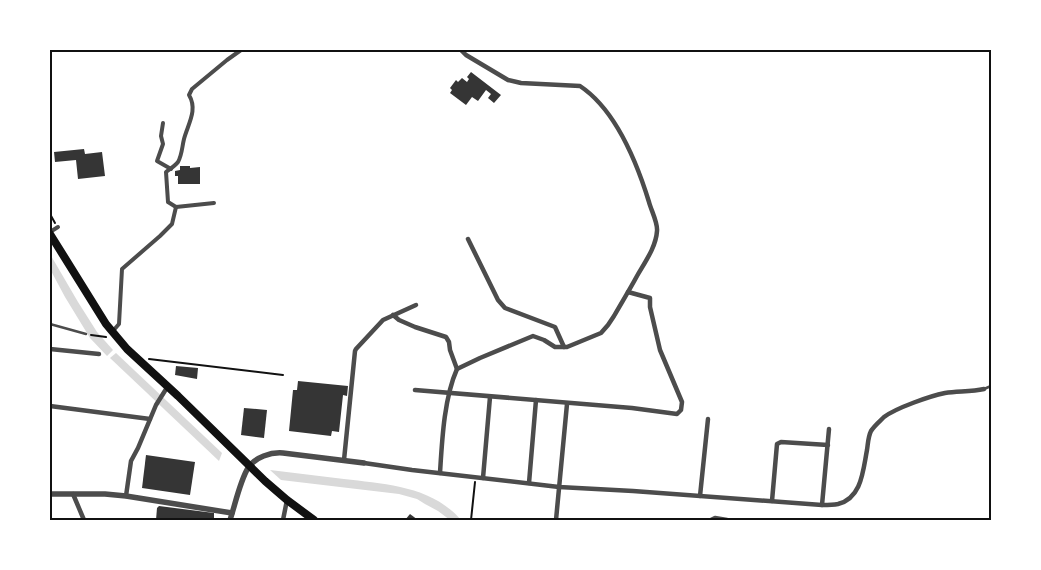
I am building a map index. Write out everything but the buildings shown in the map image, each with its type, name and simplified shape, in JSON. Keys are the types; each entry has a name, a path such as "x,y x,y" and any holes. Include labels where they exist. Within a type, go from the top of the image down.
{"highway":[{"path":"50,233 106,324 107,336 137,357 249,466 287,500 314,520"}],"street":[{"path":"214,203 176,207 168,202 166,172 177,163 182,151 184,138 193,111 192,100 189,95 192,90 226,60 241,50"},
{"path":"457,369 533,336 555,347 568,347 601,333 608,325 649,255 658,229 630,150 605,109 586,90 580,86 521,83 508,80 466,55 461,50"},
{"path":"163,123 161,136 163,144 157,161 170,169"},
{"path":"107,336 119,324 122,269 172,224 176,207"},
{"path":"50,233 58,227"},
{"path":"468,239 498,300 505,308 555,327 564,347"},
{"path":"415,390 632,408 678,414 681,410 682,402 660,350 650,307 650,298 628,292"},
{"path":"344,460 354,351 378,324 392,315 416,306"},
{"path":"392,315 415,327 446,337 449,342 457,369 449,393 440,473"},
{"path":"50,349 99,354"},
{"path":"126,496 131,461 156,405 168,386"},
{"path":"230,520 244,475 249,466 263,456 274,453 559,487 822,506 838,504 848,500 857,490 870,435 873,428 886,416 916,402 943,394 984,389"},
{"path":"482,478 490,397"},
{"path":"529,484 536,400"},
{"path":"556,520 567,404"},
{"path":"50,406 150,419"},
{"path":"700,496 708,419"},
{"path":"822,506 829,429"},
{"path":"772,501 777,444 782,442 828,445"},
{"path":"50,494 126,496 232,513"},
{"path":"73,494 84,520"},
{"path":"283,520 287,500"},
{"path":"711,520 716,518 727,520"}],"lane":[{"path":"50,324 86,334"},
{"path":"984,389 991,386"}],"path":[{"path":"50,214 58,227"},
{"path":"86,334 107,336"},
{"path":"137,357 283,374"},
{"path":"471,520 475,477"}],"shaded area":[{"path":"50,254 97,332 113,350 107,356 90,338 65,297 50,269"},
{"path":"116,353 222,453 219,461 110,358"},
{"path":"270,470 391,485 407,489 422,493 436,500 461,520 450,520 417,499 399,494 281,480"}]}
